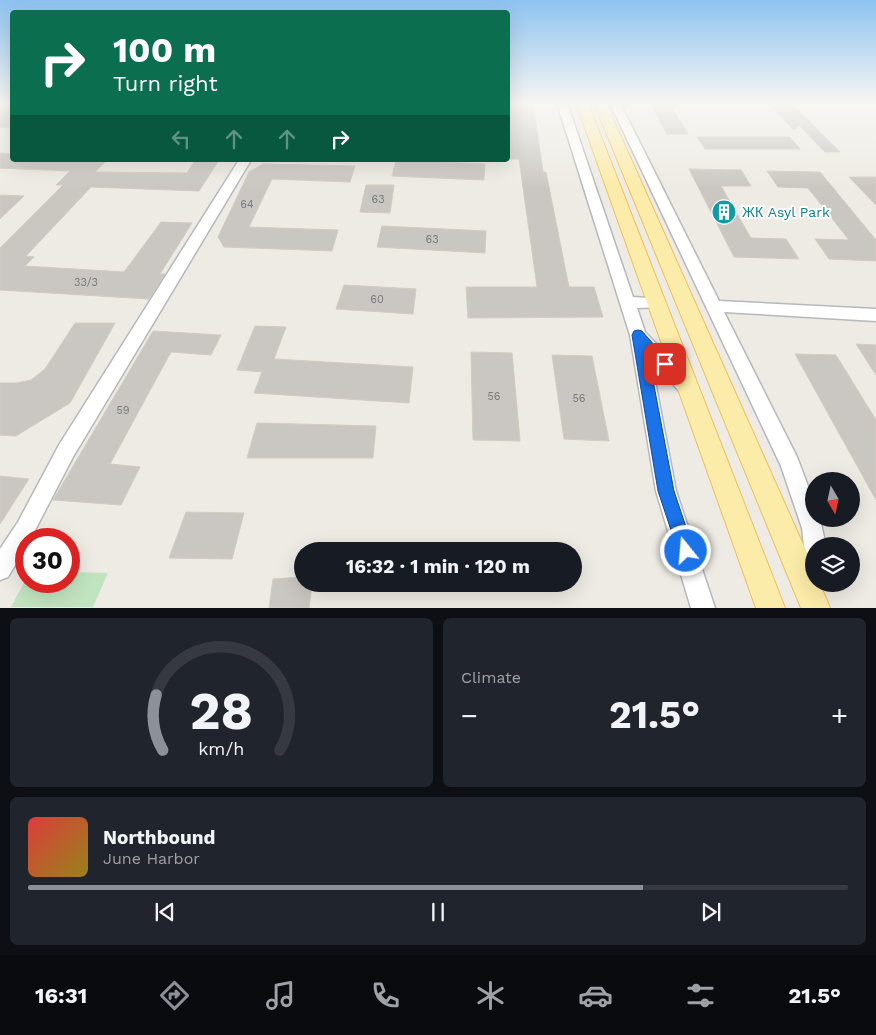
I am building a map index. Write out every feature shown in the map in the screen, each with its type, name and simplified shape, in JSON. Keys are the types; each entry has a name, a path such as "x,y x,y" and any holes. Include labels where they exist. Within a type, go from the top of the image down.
{"main road":[{"path":"593,131 771,608"},
{"path":"612,131 816,608"}],"street":[{"path":"571,131 638,335 666,491 703,608"},
{"path":"629,131 790,464 813,528 814,537"},
{"path":"0,569 25,529 66,451 244,162"},
{"path":"627,302 658,303"},
{"path":"713,306 876,314"},
{"path":"638,335 691,394"},
{"path":"821,592 823,608"}],"green space":[{"path":"80,572 108,573 93,607 11,607 18,593 80,593"}],"building":[{"path":"510,131 537,131 543,172 546,172 569,287 594,287 603,317 468,318 466,287 537,287 519,159 510,159"},
{"path":"666,131 686,131 688,134 667,134"},
{"path":"805,131 819,131 840,152 825,152"},
{"path":"697,137 790,137 800,149 705,149"},
{"path":"0,153 10,154 10,162 105,162 95,172 187,173 194,162 218,162 199,191 91,187 26,256 34,257 25,266 124,272 161,222 192,223 160,274 165,274 149,299 0,290 0,248 63,185 56,185 70,171 0,168"},
{"path":"396,162 485,164 484,180 392,176"},
{"path":"263,164 355,166 350,182 272,179 249,227 338,230 332,251 224,247 218,237 249,172"},
{"name":"ЖК Asyl Park","path":"689,169 741,170 751,186 721,186 751,238 786,239 799,259 734,257"},
{"path":"767,171 820,172 876,240 876,261 829,259 815,239 849,240 808,188 778,187"},
{"path":"849,177 876,177 876,205"},
{"path":"366,185 394,185 390,213 360,212"},
{"path":"0,195 24,196 0,219"},
{"path":"382,226 486,231 485,253 377,247"},
{"path":"344,285 416,289 413,314 336,309"},
{"path":"75,323 115,323 70,403 16,436 0,435 0,383 17,383 31,380 45,369"},
{"path":"255,326 286,327 274,359 413,367 409,403 254,393 262,372 237,370"},
{"path":"153,331 221,335 211,355 171,352 110,464 140,467 121,505 53,500"},
{"path":"856,344 876,345 876,375"},
{"path":"471,352 512,353 520,441 473,440"},
{"path":"795,354 836,355 876,420 876,500"},
{"path":"552,355 592,356 609,441 564,439"},
{"path":"257,423 376,426 373,458 247,458"},
{"path":"0,476 29,479 0,524"},
{"path":"186,512 244,513 232,559 169,558"},
{"path":"294,578 294,592 311,592 309,608 269,608 273,579"}],"place":[{"name":"ЖК Asyl Park","path":"724,212"}],"route":[{"path":"665,364 638,335 666,491 686,551"}]}
